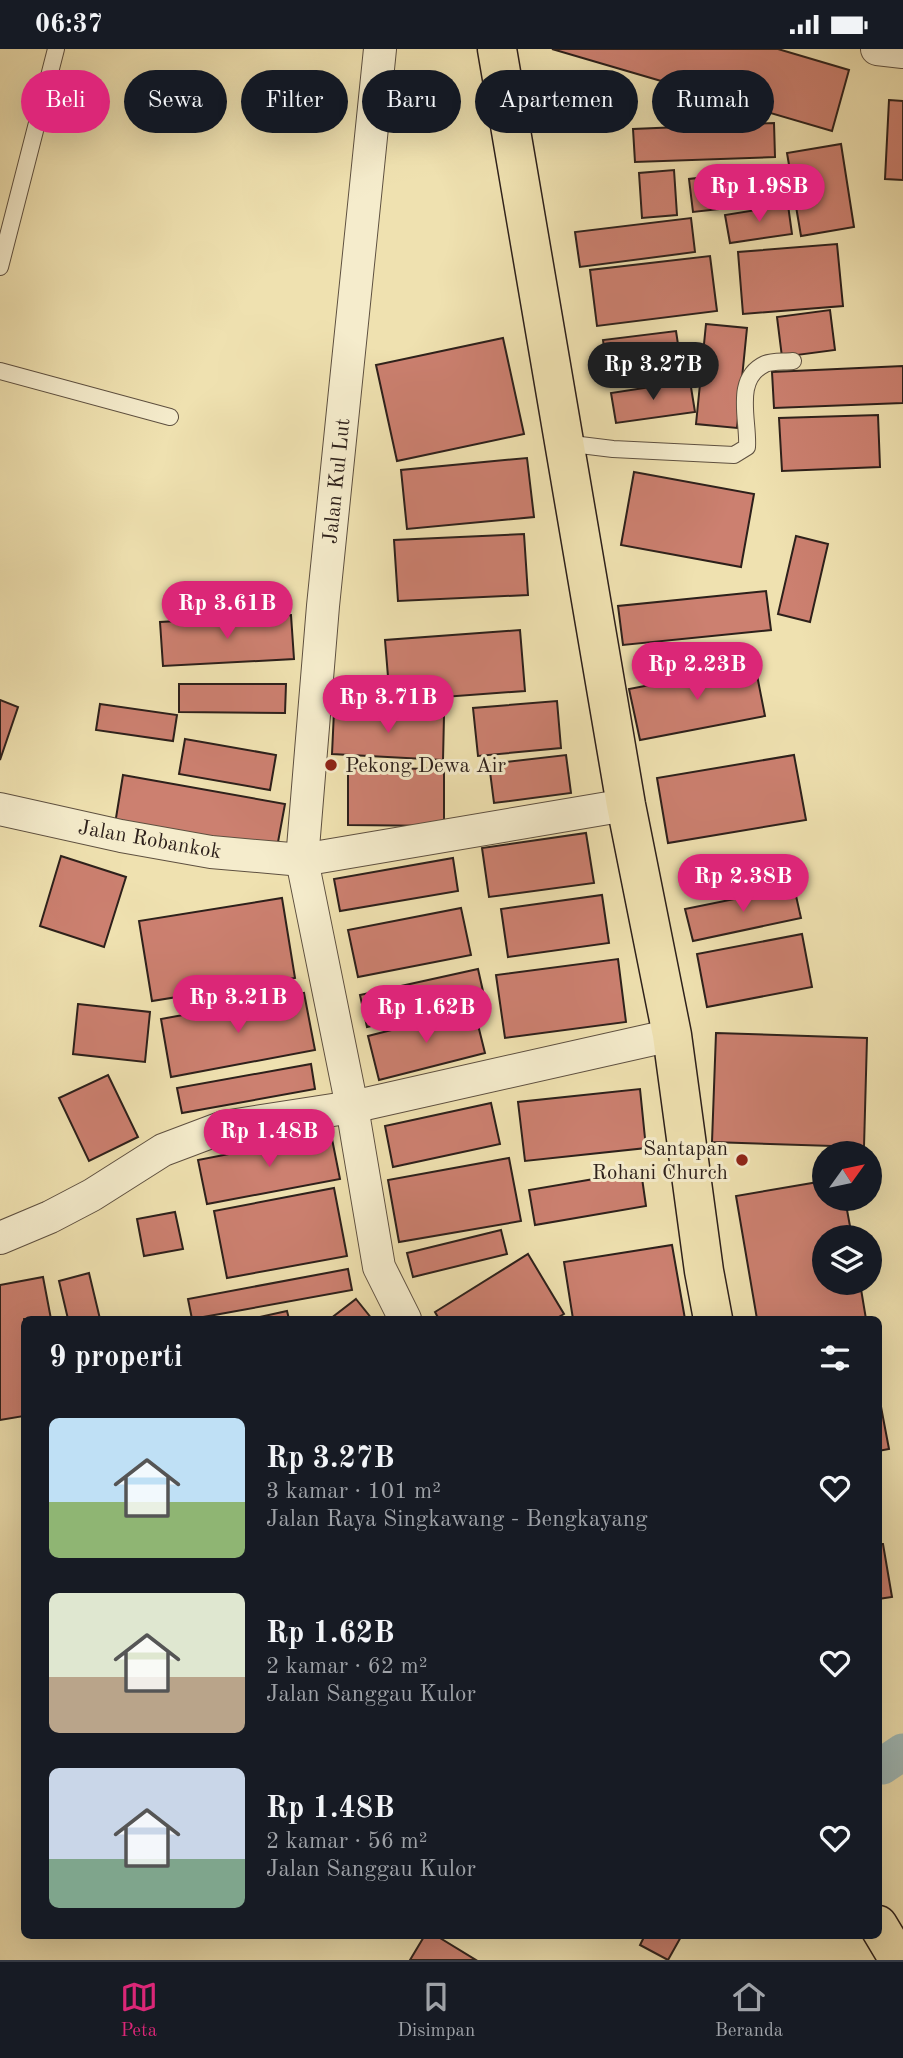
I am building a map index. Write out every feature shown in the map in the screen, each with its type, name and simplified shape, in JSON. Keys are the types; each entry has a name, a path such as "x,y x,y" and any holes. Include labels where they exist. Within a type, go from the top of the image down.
{"main road":[{"path":"497,49 626,805 672,1035 712,1316"},
{"path":"882,1932 899,1960"}],"street":[{"name":"Jalan Kul Lut","path":"380,49 323,605 302,860 352,1107 379,1267 404,1316"},
{"path":"877,49 903,52"},
{"name":"Jalan Robankok","path":"0,809 121,836 211,852 302,860 626,805"},
{"path":"0,1238 50,1217 92,1195 163,1150 224,1127 352,1107 672,1035"}],"lane":[{"path":"0,267 56,49"},
{"path":"564,443 613,449 734,455 747,447 746,385 754,372 766,363 793,361"},
{"path":"0,371 170,417"}],"building":[{"path":"552,49 778,49 849,70 832,131 774,114 774,70 652,70 652,78 638,74 638,70 624,70"},
{"path":"889,100 903,101 903,180 885,179"},
{"path":"774,123 775,157 635,162 633,133 638,133 638,129 652,128 652,133 774,133"},
{"path":"841,144 854,227 801,236 787,153"},
{"path":"674,170 677,215 642,218 639,173"},
{"path":"752,172 755,205 693,212 689,179"},
{"path":"788,205 792,234 730,243 725,215"},
{"path":"691,218 695,252 580,267 575,232"},
{"path":"837,244 843,306 743,314 738,252"},
{"path":"710,256 717,311 597,326 590,270"},
{"path":"830,310 835,350 782,357 777,317"},
{"path":"706,324 747,328 737,428 696,424"},
{"path":"676,331 682,371 609,381 603,340"},
{"path":"503,338 524,434 397,461 376,365"},
{"path":"903,366 903,403 774,408 772,372"},
{"path":"690,381 695,412 616,423 611,393"},
{"path":"878,415 880,467 782,471 779,418"},
{"path":"527,458 534,517 407,529 401,470"},
{"path":"634,472 754,494 741,567 621,545"},
{"path":"524,534 528,595 398,601 394,540"},
{"path":"796,536 828,544 810,622 778,614"},
{"path":"766,591 771,630 623,645 618,606"},
{"path":"291,615 294,659 163,666 160,622"},
{"path":"520,630 525,691 390,701 385,640"},
{"path":"755,665 765,716 640,740 629,689"},
{"path":"179,684 286,684 285,713 179,712"},
{"path":"0,700 18,707 0,760"},
{"path":"557,701 561,748 478,756 473,708"},
{"path":"100,704 177,715 173,741 96,730"},
{"path":"334,711 444,716 443,760 332,754"},
{"path":"185,739 276,755 270,790 179,774"},
{"path":"566,755 571,793 494,803 489,764"},
{"path":"794,755 806,820 668,843 657,778"},
{"path":"348,768 444,769 444,826 348,825"},
{"path":"123,775 285,804 276,853 115,824"},
{"path":"586,833 594,883 489,897 482,848"},
{"path":"61,856 126,877 104,947 40,926"},
{"path":"453,858 458,891 340,911 334,879"},
{"path":"794,887 801,918 693,941 685,909"},
{"path":"602,895 609,943 508,957 501,909"},
{"path":"282,898 295,978 152,1001 139,921"},
{"path":"461,908 471,955 358,977 348,930"},
{"path":"802,934 812,987 707,1007 697,954"},
{"path":"618,959 626,1022 505,1038 496,975"},
{"path":"478,969 485,1000 367,1027 360,995"},
{"path":"304,993 315,1050 171,1077 161,1019"},
{"path":"78,1004 150,1012 145,1062 73,1054"},
{"path":"474,1009 485,1053 379,1080 368,1036"},
{"path":"716,1033 867,1038 864,1141 812,1141 812,1145 712,1142"},
{"path":"311,1064 315,1089 182,1113 177,1088"},
{"path":"108,1075 138,1137 89,1161 59,1098"},
{"path":"640,1089 646,1148 525,1161 518,1102"},
{"path":"491,1103 500,1144 393,1167 385,1126"},
{"path":"331,1134 340,1179 207,1204 198,1160"},
{"path":"509,1158 521,1221 399,1242 388,1180"},
{"path":"641,1171 646,1206 535,1225 529,1190"},
{"path":"812,1183 812,1211 847,1211 850,1225 812,1225 812,1295 862,1295 866,1316 756,1316 736,1196"},
{"path":"334,1188 347,1256 227,1278 214,1211"},
{"path":"175,1212 183,1249 144,1256 137,1219"},
{"path":"501,1230 507,1254 413,1277 407,1253"},
{"path":"672,1245 684,1316 573,1316 564,1262"},
{"path":"528,1254 564,1314 437,1316 435,1312"},
{"path":"348,1269 352,1290 209,1316 191,1316 188,1299"},
{"path":"89,1273 99,1316 67,1316 59,1281"},
{"path":"43,1277 50,1316 21,1316 21,1416 0,1420 0,1285"},
{"path":"356,1299 370,1316 334,1316"},
{"path":"287,1311 288,1316 264,1316"},
{"path":"882,1412 889,1449 882,1450"},
{"path":"882,1544 883,1544 892,1597 882,1598"},
{"path":"423,1939 442,1939 476,1960 410,1960"},
{"path":"643,1939 680,1939 668,1960 640,1945"}],"waterway":[{"path":"882,1766 903,1752"}],"place":[{"name":"Pekong Dewa Air","path":"331,765"},
{"name":"Santapan Rohani Church","path":"742,1160"}]}
